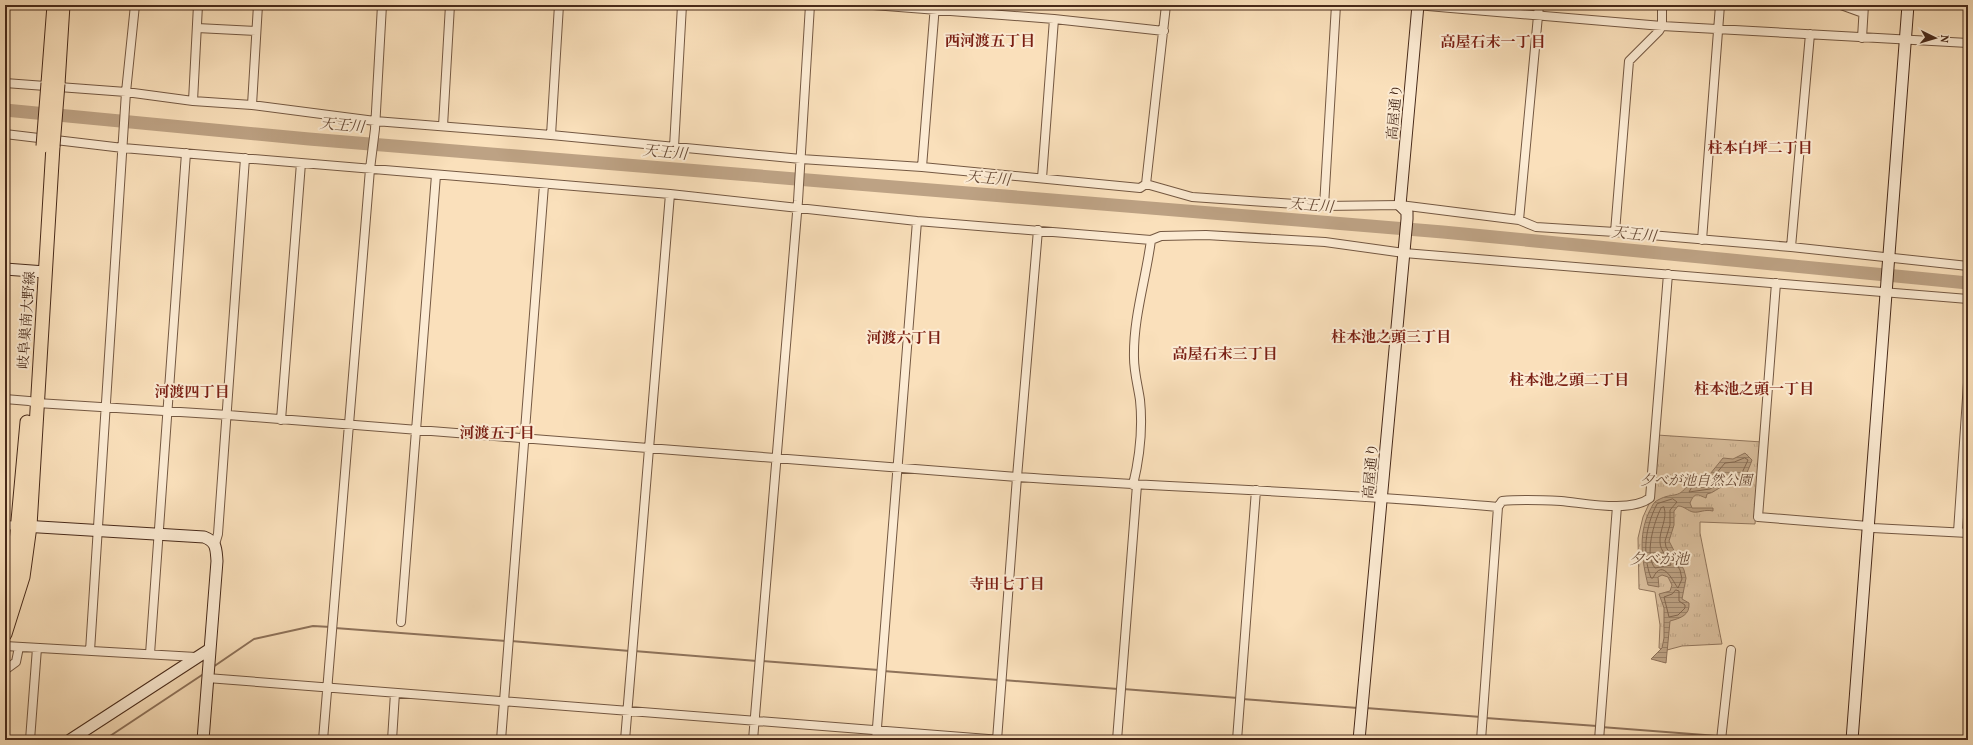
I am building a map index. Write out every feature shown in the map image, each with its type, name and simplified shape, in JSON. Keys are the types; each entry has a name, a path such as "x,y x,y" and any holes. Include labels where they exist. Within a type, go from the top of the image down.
{"main road":[{"name":"岐阜巣南大野線","path":"53,83 54,5"},
{"name":"岐阜巣南大野線","path":"5,634 23,577 24,526 42,272 48,146 53,83 63,5"},
{"name":"岐阜巣南大野線","path":"5,606 24,526"}],"street":[{"path":"90,651 126,92 135,5"},
{"path":"193,101 198,5"},
{"path":"252,105 258,5"},
{"path":"323,740 370,166 375,125 382,5"},
{"path":"443,126 450,5"},
{"path":"551,135 559,5"},
{"path":"674,147 682,5"},
{"path":"753,740 797,205 810,5"},
{"path":"873,5 934,8 1164,31"},
{"path":"1146,184 1166,5"},
{"path":"1324,206 1336,5"},
{"path":"1417,5 1719,30 1968,43"},
{"name":"高屋通り","path":"1359,740 1405,249 1407,212 1400,205 1417,5"},
{"path":"1519,220 1539,5"},
{"path":"1615,232 1629,61 1659,31 1662,26 1662,5"},
{"path":"1702,240 1720,5"},
{"path":"1841,5 1864,9 1862,38"},
{"path":"1852,740 1908,5"},
{"path":"922,167 934,8"},
{"path":"1042,178 1054,19"},
{"path":"197,28 256,31"},
{"path":"1791,247 1810,34"},
{"path":"5,83 126,92 193,101 252,105 375,125 443,126 551,135 674,147 800,162 922,167 1140,188 1146,184 1192,197 1324,206 1400,205 1519,220 1536,227 1791,247 1889,260 1968,266"},
{"path":"5,134 123,144 186,153 301,163 370,166 436,175 544,185 797,205 917,221 1151,240 1161,236 1206,235 1325,242 1668,274 1886,290 1968,299"},
{"path":"150,654 166,411 186,153"},
{"path":"202,740 217,561 215,544 218,534 228,415 245,158"},
{"path":"282,420 301,163"},
{"path":"401,622 436,175"},
{"path":"500,740 510,632 544,185"},
{"path":"625,740 670,194"},
{"path":"876,740 917,221"},
{"path":"997,740 1038,230"},
{"path":"1117,740 1135,485 1142,442 1140,401 1134,358 1138,305 1148,266 1151,240"},
{"path":"5,269 42,272"},
{"path":"1481,740 1498,507 1502,501 1520,499 1617,506 1644,502 1653,497 1668,274"},
{"path":"1776,283 1758,517 1868,526 1873,528 1968,533"},
{"path":"1958,532 1968,383"},
{"path":"5,399 1017,477 1135,485 1256,490 1498,507"},
{"path":"1237,740 1256,490"},
{"path":"1599,740 1617,506"},
{"path":"5,525 204,537 212,540 215,544"},
{"path":"5,646 196,657"},
{"path":"5,670 16,662 19,648"},
{"path":"30,740 37,648"},
{"path":"1721,740 1731,650"},
{"path":"70,740 196,657 209,653"},
{"path":"208,678 503,703 1001,740"},
{"path":"392,740 395,693"}],"green space":[{"name":"夕べが池自然公園","path":"1657,435 1762,442 1755,524 1700,522 1700,533 1722,644 1682,646 1667,650 1659,648 1660,625 1655,592 1639,589 1638,538 1643,517 1653,495"}],"water":[{"name":"夕べが池","path":"1745,453 1752,460 1745,476 1736,482 1707,494 1706,498 1695,495 1690,503 1692,508 1713,508 1713,511 1707,510 1693,512 1678,506 1674,511 1674,525 1669,541 1684,570 1686,578 1682,599 1689,603 1689,607 1684,615 1678,619 1670,621 1666,663 1651,659 1662,648 1664,638 1664,608 1659,594 1670,591 1672,585 1668,577 1662,575 1658,577 1659,587 1648,585 1644,566 1642,539 1643,530 1649,512 1656,501 1664,497 1676,495 1683,491 1690,481 1706,479 1723,458 1733,459"}],"waterway":[{"name":"天王川","path":"5,110 309,139 1443,232 1968,283"},
{"path":"213,667 254,639 313,626 331,627"},
{"path":"335,628 506,641"},
{"path":"511,641 630,651"},
{"path":"634,651 757,661"},
{"path":"762,661 879,670"},
{"path":"883,671 999,680"},
{"path":"104,740 205,673"},
{"path":"1003,680 1118,689"},
{"path":"1123,689 1238,698"},
{"path":"1242,699 1358,708"},
{"path":"1366,708 1481,717"},
{"path":"1486,718 1597,726"},
{"path":"1601,727 1718,736"},
{"path":"1723,736 1772,740"}],"district":[{"name":"西河渡五丁目","path":"990,41"},
{"name":"高屋石末一丁目","path":"1493,42"},
{"name":"柱本白坪二丁目","path":"1760,148"},
{"name":"柱本池之頭三丁目","path":"1391,337"},
{"name":"河渡六丁目","path":"904,338"},
{"name":"高屋石末三丁目","path":"1225,354"},
{"name":"柱本池之頭二丁目","path":"1569,380"},
{"name":"柱本池之頭一丁目","path":"1754,389"},
{"name":"河渡四丁目","path":"192,392"},
{"name":"河渡五丁目","path":"497,433"},
{"name":"寺田七丁目","path":"1007,584"}]}
